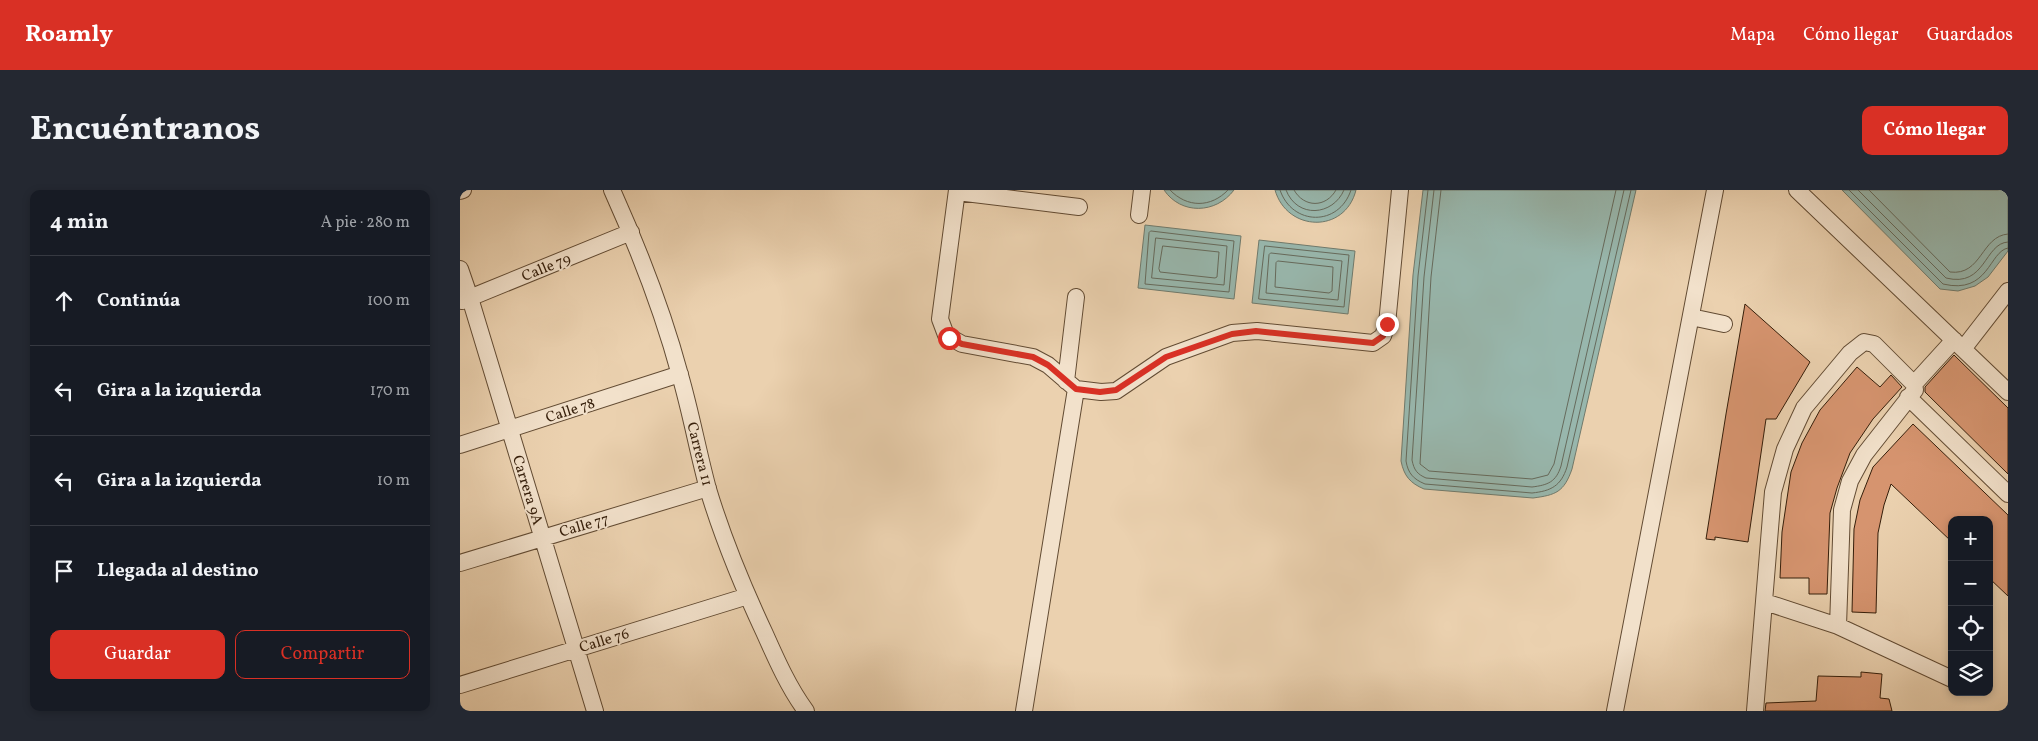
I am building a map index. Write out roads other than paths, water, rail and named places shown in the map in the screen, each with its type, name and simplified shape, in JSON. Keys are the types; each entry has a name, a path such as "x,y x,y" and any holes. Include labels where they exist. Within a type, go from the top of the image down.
{"street":[{"name":"Carrera 11","path":"612,190 631,232 658,303 680,374 708,488 720,526 748,596 795,695 806,711"},
{"path":"1139,215 1142,190"},
{"path":"1078,207 957,191 940,319 946,335 962,344 1033,357 1048,365 1071,385 1100,392 1116,390 1166,357 1232,334 1256,331 1373,343 1383,336 1387,324 1400,190"},
{"path":"1615,711 1715,190"},
{"path":"1797,190 1958,344 2007,388"},
{"name":"Calle 79","path":"465,300 631,232"},
{"name":"Carrera 9A","path":"460,269 465,300 510,429 595,711"},
{"path":"1838,626 1842,510 1850,481 1864,456 1911,391 2008,291"},
{"path":"1024,711 1071,385 1076,297"},
{"path":"1691,317 1724,324"},
{"path":"1755,711 1766,602 1773,492 1785,449 1804,408 1850,353 1864,342 1874,344 1911,391 2008,494"},
{"name":"Calle 78","path":"460,445 680,374"},
{"name":"Calle 77","path":"460,563 708,488"},
{"name":"Calle 76","path":"460,685 748,596"},
{"path":"1766,602 1838,626 1948,677"}],"water":[{"path":"1164,190 1234,190 1218,204 1199,208 1180,204"},
{"path":"1275,190 1356,190 1350,204 1340,214 1329,220 1316,222 1303,220 1291,214 1281,204"},
{"path":"1423,190 1636,190 1572,469 1566,483 1553,494 1533,498 1424,489 1411,481 1404,471 1401,461 1413,275"},
{"path":"1842,190 2008,190 2008,251 1988,277 1975,286 1958,291 1940,289"},
{"path":"1145,225 1241,236 1234,299 1138,288"},
{"path":"1259,240 1355,251 1348,314 1252,303"}]}
